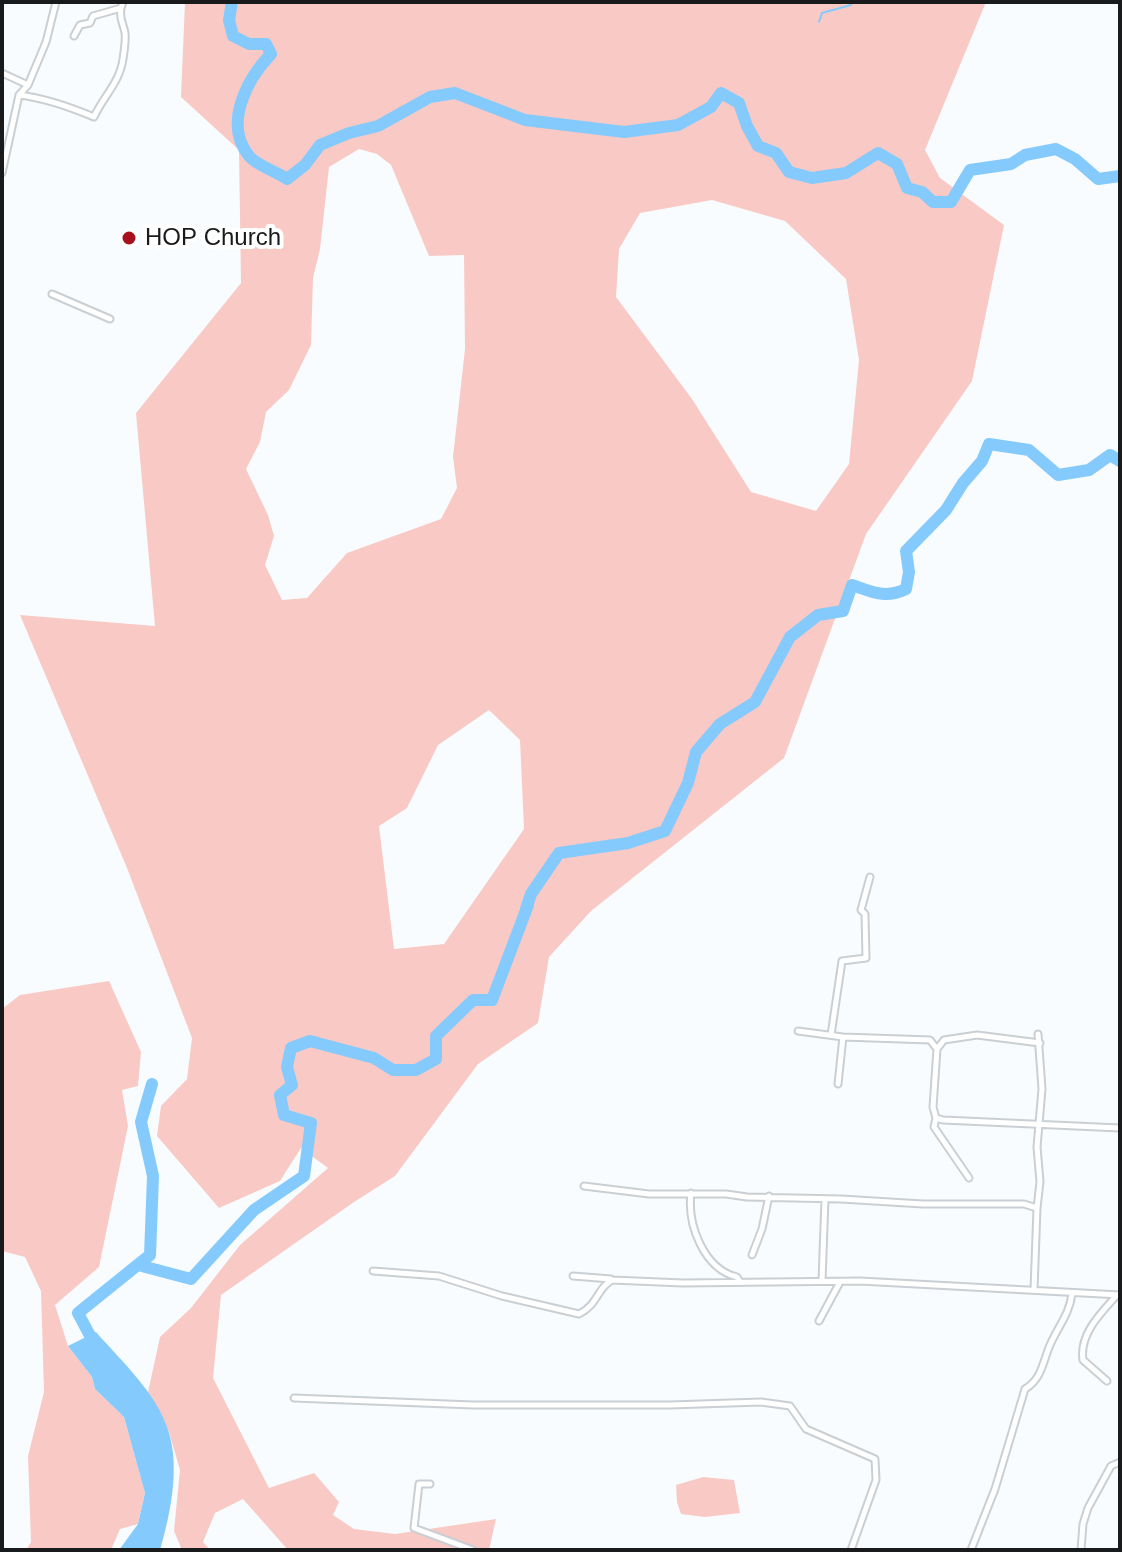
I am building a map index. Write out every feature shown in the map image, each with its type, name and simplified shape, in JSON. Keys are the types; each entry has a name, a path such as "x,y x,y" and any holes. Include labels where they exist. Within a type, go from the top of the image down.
{"street":[{"path":"2,173 19,95 28,85 46,42 56,2"},
{"path":"19,95 43,98 94,117 103,96 112,90 123,62 125,33 119,18 122,5"},
{"path":"74,36 80,25 90,23 93,16 122,5"},
{"path":"2,73 28,85"},
{"path":"52,294 110,319"},
{"path":"831,1035 842,961 866,958 865,914 861,910 870,877"},
{"path":"798,1031 843,1037 917,1037 930,1040 937,1049"},
{"path":"1034,1290 1040,1182 1037,1147 1041,1123 1038,1034"},
{"path":"969,1178 934,1127 937,1049 944,1040 977,1035 1040,1043"},
{"path":"838,1084 843,1037"},
{"path":"936,1118 1120,1128"},
{"path":"584,1186 649,1194 691,1193 923,1204 1024,1204 1037,1208"},
{"path":"691,1193 690,1213 703,1250 724,1274 737,1277 740,1282"},
{"path":"752,1255 762,1229 769,1196"},
{"path":"822,1281 825,1198"},
{"path":"373,1271 439,1276 502,1296 579,1314 590,1309 604,1285 612,1280"},
{"path":"573,1276 612,1280 840,1281 1119,1295"},
{"path":"819,1321 840,1281"},
{"path":"971,1550 995,1489 1025,1389 1034,1384 1043,1366 1050,1344 1071,1308 1072,1293"},
{"path":"1107,1381 1083,1360 1082,1345 1088,1332 1119,1295"},
{"path":"294,1398 473,1405 761,1402 790,1406 806,1429 875,1459 876,1480 851,1550"},
{"path":"1081,1550 1088,1508 1111,1466 1120,1462"},
{"path":"430,1484 419,1484 414,1528 473,1550"}],"shaded area":[{"path":"185,2 986,2 925,150 940,178 1004,225 972,381 866,534 784,758 591,911 549,957 538,1023 478,1064 395,1176 221,1295 213,1378 269,1488 314,1473 339,1502 333,1515 354,1529 395,1534 496,1519 489,1550 288,1550 243,1499 215,1513 203,1542 210,1550 182,1550 174,1531 180,1470 169,1432 148,1392 160,1337 191,1308 240,1245 328,1168 301,1148 280,1181 219,1208 157,1136 161,1106 187,1079 192,1038 127,868 20,615 155,626 136,413 241,283 239,150 181,97","holes":["359,149 377,154 391,165 429,256 464,255 465,349 453,457 457,488 441,519 347,553 307,598 282,600 265,565 274,536 268,515 246,469 260,442 266,412 289,390 311,345 313,278 320,249 329,167","712,200 785,221 846,279 859,360 849,464 816,511 751,492 692,399 616,297 619,249 640,213","489,710 520,740 524,829 444,944 394,949 379,826 407,808 438,745"]},
{"path":"109,981 141,1052 138,1086 122,1090 128,1126 99,1267 55,1305 68,1346 92,1377 95,1389 124,1417 145,1493 138,1524 120,1529 111,1550 26,1550 31,1542 28,1456 44,1392 41,1291 25,1257 2,1251 2,1009 20,995"},
{"path":"703,1477 734,1480 740,1513 705,1517 681,1514 676,1485"}],"water":[{"path":"96,1332 148,1392 169,1433 174,1477 160,1550 119,1550 138,1524 145,1493 124,1417 95,1389 92,1377 68,1346"}],"waterway":[{"path":"232,2 229,20 233,36 249,44 266,44 271,54 254,76 241,102 238,116 241,143 252,160 287,179 305,165 320,145 378,126 430,97 455,93 525,120 624,132 678,125 711,107 721,93 739,103 758,146 776,153 789,172 812,178 846,173 878,153 897,164 907,188 922,192 933,202 951,202 970,170 1011,164 1025,155 1056,149 1075,159 1098,179 1120,176"},
{"path":"819,22 822,13 851,5 851,2"},
{"path":"526,909 531,894 559,853 628,843 665,831 688,783 696,752 720,724 755,702 790,637 818,615 843,611 852,585 885,594 906,589 909,572 906,551 946,510 982,461 989,444 1029,450 1058,475 1089,470 1110,455 1120,461"},
{"path":"138,1265 191,1279 254,1210 304,1176 311,1123 284,1115 280,1095 292,1085 287,1067 291,1048 310,1041 374,1058 393,1070 416,1070 436,1059 436,1036 473,1000 492,1000 528,905"},
{"path":"96,1347 78,1313 150,1255 153,1176 141,1122 152,1084"}],"place":[{"name":"HOP Church","path":"129,238"}]}
